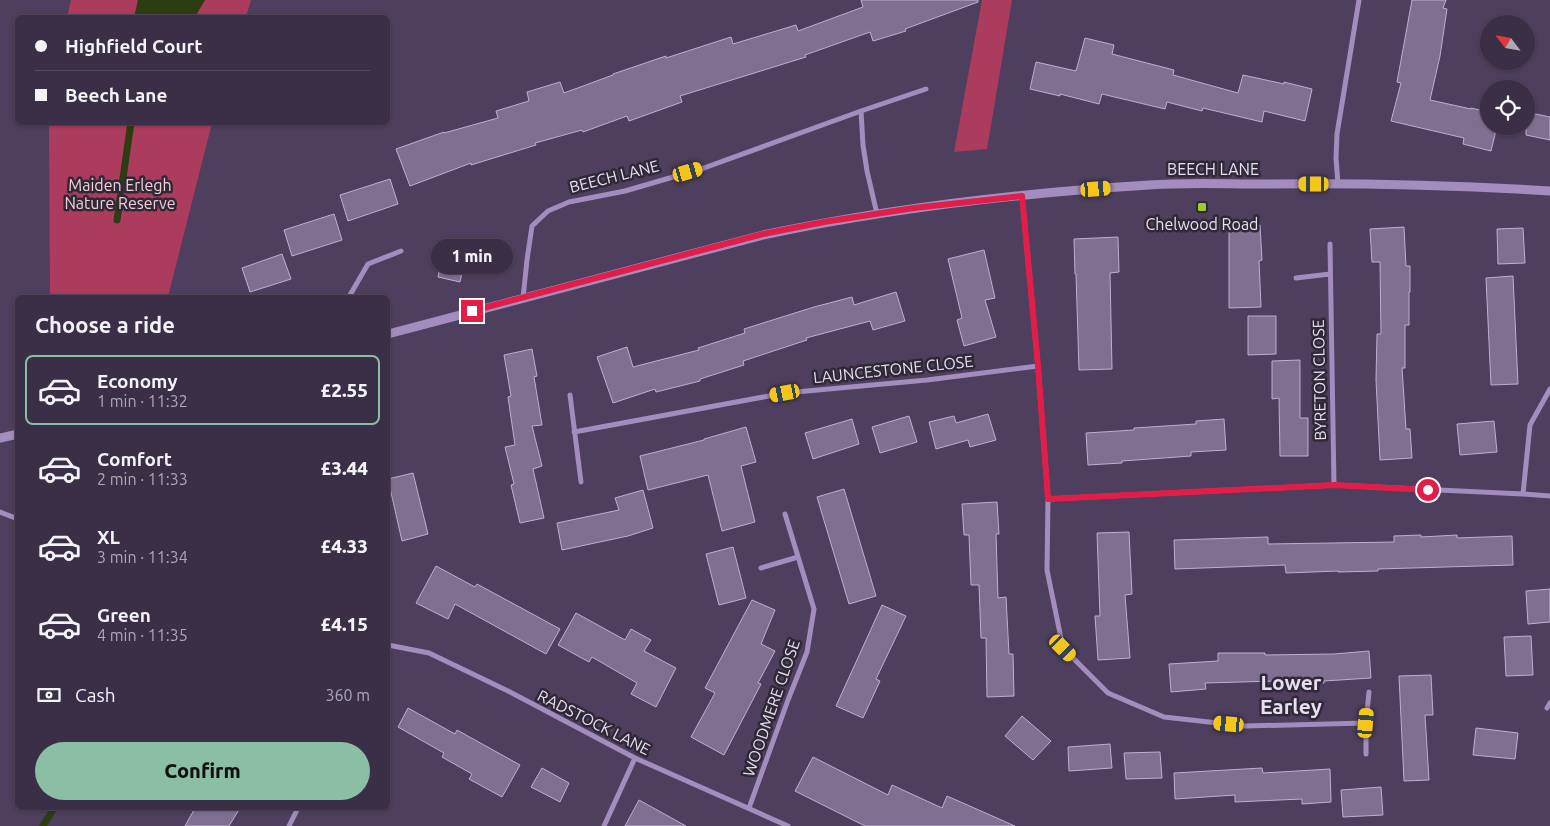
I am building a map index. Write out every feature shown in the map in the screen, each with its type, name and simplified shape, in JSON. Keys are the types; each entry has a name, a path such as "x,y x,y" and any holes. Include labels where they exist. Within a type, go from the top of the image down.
{"street":[{"path":"1338,184 1337,134 1360,0"},
{"name":"BEECH LANE","path":"523,298 532,226 548,212 569,202 625,191 704,168 926,89"},
{"path":"861,111 867,170 878,214"},
{"name":"BEECH LANE","path":"390,333 763,234 914,208 1060,191 1151,185 1338,184 1550,191"},
{"path":"1022,196 1048,499 1047,570 1063,648 1108,693 1164,718 1245,726 1366,723"},
{"name":"BYRETON CLOSE","path":"1330,244 1334,485"},
{"path":"350,295 368,264 400,251"},
{"path":"1296,278 1330,274"},
{"name":"LAUNCESTONE CLOSE","path":"574,432 785,393 927,380 1038,366"},
{"path":"1523,494 1530,425 1550,389"},
{"path":"570,396 581,482"},
{"path":"0,438 15,435"},
{"path":"1048,499 1334,485 1550,496"},
{"path":"0,512 15,518"},
{"name":"WOODMERE CLOSE","path":"749,808 807,652 814,609 785,514"},
{"path":"762,568 798,557"},
{"name":"RADSTOCK LANE","path":"390,645 429,653 508,691 635,758 788,826"},
{"path":"1366,754 1368,692"},
{"path":"1547,708 1550,702"},
{"path":"604,826 635,758"},
{"path":"289,826 297,810"}],"green space":[{"path":"71,0 251,0 247,15 68,15"},
{"path":"982,0 1012,0 987,149 954,152"},
{"name":"Maiden Erlegh Nature Reserve","path":"49,125 211,125 169,295 50,295"}],"shaded area":[{"path":"138,0 205,0 196,15 134,15"}],"building":[{"path":"861,0 978,0 978,2 905,29 906,31 873,41 870,32 805,55 806,57 680,96 682,102 629,121 627,116 583,132 582,130 535,143 536,145 471,165 471,163 410,186 396,149 444,132 498,118 496,111 529,101 527,92 560,82 564,93 666,56 666,58 731,37 733,44 796,25 798,31 863,7"},
{"path":"1412,0 1446,0 1443,8 1447,9 1440,56 1430,100 1480,110 1480,135 1495,135 1491,151 1463,144 1464,138 1391,121 1401,83 1397,82"},
{"path":"1085,38 1114,45 1112,54 1174,70 1173,75 1238,93 1243,75 1312,89 1305,121 1264,111 1262,122 1203,108 1202,111 1167,102 1165,109 1102,94 1099,104 1030,89 1036,62 1076,71"},
{"path":"1535,114 1550,117 1550,140 1526,135 1535,135"},
{"path":"390,179 398,204 348,221 340,195"},
{"path":"334,214 342,240 292,256 284,230"},
{"path":"1260,225 1262,260 1259,261 1261,307 1229,308 1229,226"},
{"path":"1404,227 1406,266 1410,266 1410,292 1409,325 1405,325 1405,368 1402,368 1406,429 1410,429 1412,458 1380,460 1376,380 1377,334 1381,334 1380,262 1372,262 1370,229"},
{"path":"1523,228 1525,263 1498,264 1497,229"},
{"path":"1118,237 1119,272 1110,273 1112,369 1079,370 1074,239"},
{"path":"984,250 995,298 985,300 996,337 964,346 957,320 962,318 948,259"},
{"path":"282,254 291,279 250,292 242,268"},
{"path":"442,255 465,259 460,282 438,277"},
{"path":"1513,276 1518,384 1491,385 1486,278"},
{"path":"896,292 905,321 873,330 870,321 806,338 807,340 743,361 744,365 700,379 700,381 656,392 655,389 613,403 597,357 627,347 633,367 699,350 698,348 745,333 744,329 814,307 852,297 854,305"},
{"path":"1248,316 1276,316 1276,354 1248,355"},
{"path":"532,349 537,376 534,377 542,425 532,426 542,466 533,469 544,518 520,523 511,485 514,484 505,447 515,445 508,397 511,396 504,355"},
{"path":"1300,360 1300,418 1308,418 1308,456 1280,456 1279,398 1272,399 1272,361"},
{"path":"988,414 996,440 970,447 968,440 936,449 929,422 954,416 956,423"},
{"path":"909,416 917,442 880,453 872,427"},
{"path":"852,419 859,444 813,459 805,433"},
{"path":"1224,419 1226,450 1191,452 1191,456 1088,465 1086,433 1196,424 1196,421"},
{"path":"1494,421 1497,452 1460,455 1457,424"},
{"path":"746,427 756,462 741,466 755,522 722,531 708,475 648,490 640,456"},
{"path":"413,473 428,534 402,541 390,488 390,479"},
{"path":"844,489 876,596 849,604 817,497"},
{"path":"643,490 653,528 628,536 562,550 557,523 619,510 615,498"},
{"path":"997,502 999,534 996,534 998,598 1006,597 1009,654 1013,654 1014,696 987,697 986,638 981,638 979,585 971,585 969,535 964,535 962,504"},
{"path":"1129,532 1132,594 1125,595 1130,658 1098,660 1095,616 1100,616 1097,533"},
{"path":"1421,535 1421,537 1457,535 1457,538 1512,536 1513,565 1286,573 1285,565 1175,569 1174,540 1268,537 1268,544 1394,542 1394,536"},
{"path":"733,547 746,598 719,605 706,554"},
{"path":"436,566 475,587 477,584 560,629 546,654 455,604 448,619 416,603"},
{"path":"1550,589 1550,622 1528,624 1526,591"},
{"path":"752,600 775,610 761,644 775,651 758,683 761,684 724,755 691,737 715,693 705,688"},
{"path":"882,605 906,616 876,679 880,681 863,718 836,706"},
{"path":"576,613 625,640 631,629 651,640 644,651 676,668 656,707 631,694 637,683 592,657 589,662 558,645"},
{"path":"1531,636 1533,675 1506,676 1504,637"},
{"path":"1369,651 1371,678 1324,681 1324,683 1277,684 1277,681 1205,683 1206,689 1171,692 1169,664 1218,661 1218,653 1265,653 1265,655 1334,654"},
{"path":"1431,675 1433,715 1425,715 1429,780 1404,781 1399,676"},
{"path":"408,708 455,734 457,730 520,765 502,797 469,779 472,774 442,757 444,753 398,727"},
{"path":"1022,716 1051,741 1033,760 1005,736"},
{"path":"1476,728 1518,733 1515,759 1473,755"},
{"path":"1110,744 1112,768 1069,771 1068,747"},
{"path":"1160,752 1162,778 1126,779 1124,753"},
{"path":"813,757 888,795 892,785 942,808 947,796 1015,826 865,826 795,791"},
{"path":"542,768 569,783 560,802 531,787"},
{"path":"1262,768 1263,773 1330,769 1331,802 1302,804 1302,799 1235,802 1235,795 1175,799 1174,773"},
{"path":"1381,787 1383,815 1343,817 1341,790"},
{"path":"639,800 686,826 625,826"},
{"path":"194,810 239,810 229,826 185,826"}],"waterway":[{"path":"117,220 131,125"},
{"path":"43,826 53,810"}],"place":[{"name":"Chelwood Road","path":"1202,207"}],"district":[{"name":"Lower Earley","path":"1291,695"}],"route":[{"path":"472,311 763,234 914,208 1022,196 1048,499 1334,485 1428,490"}]}
